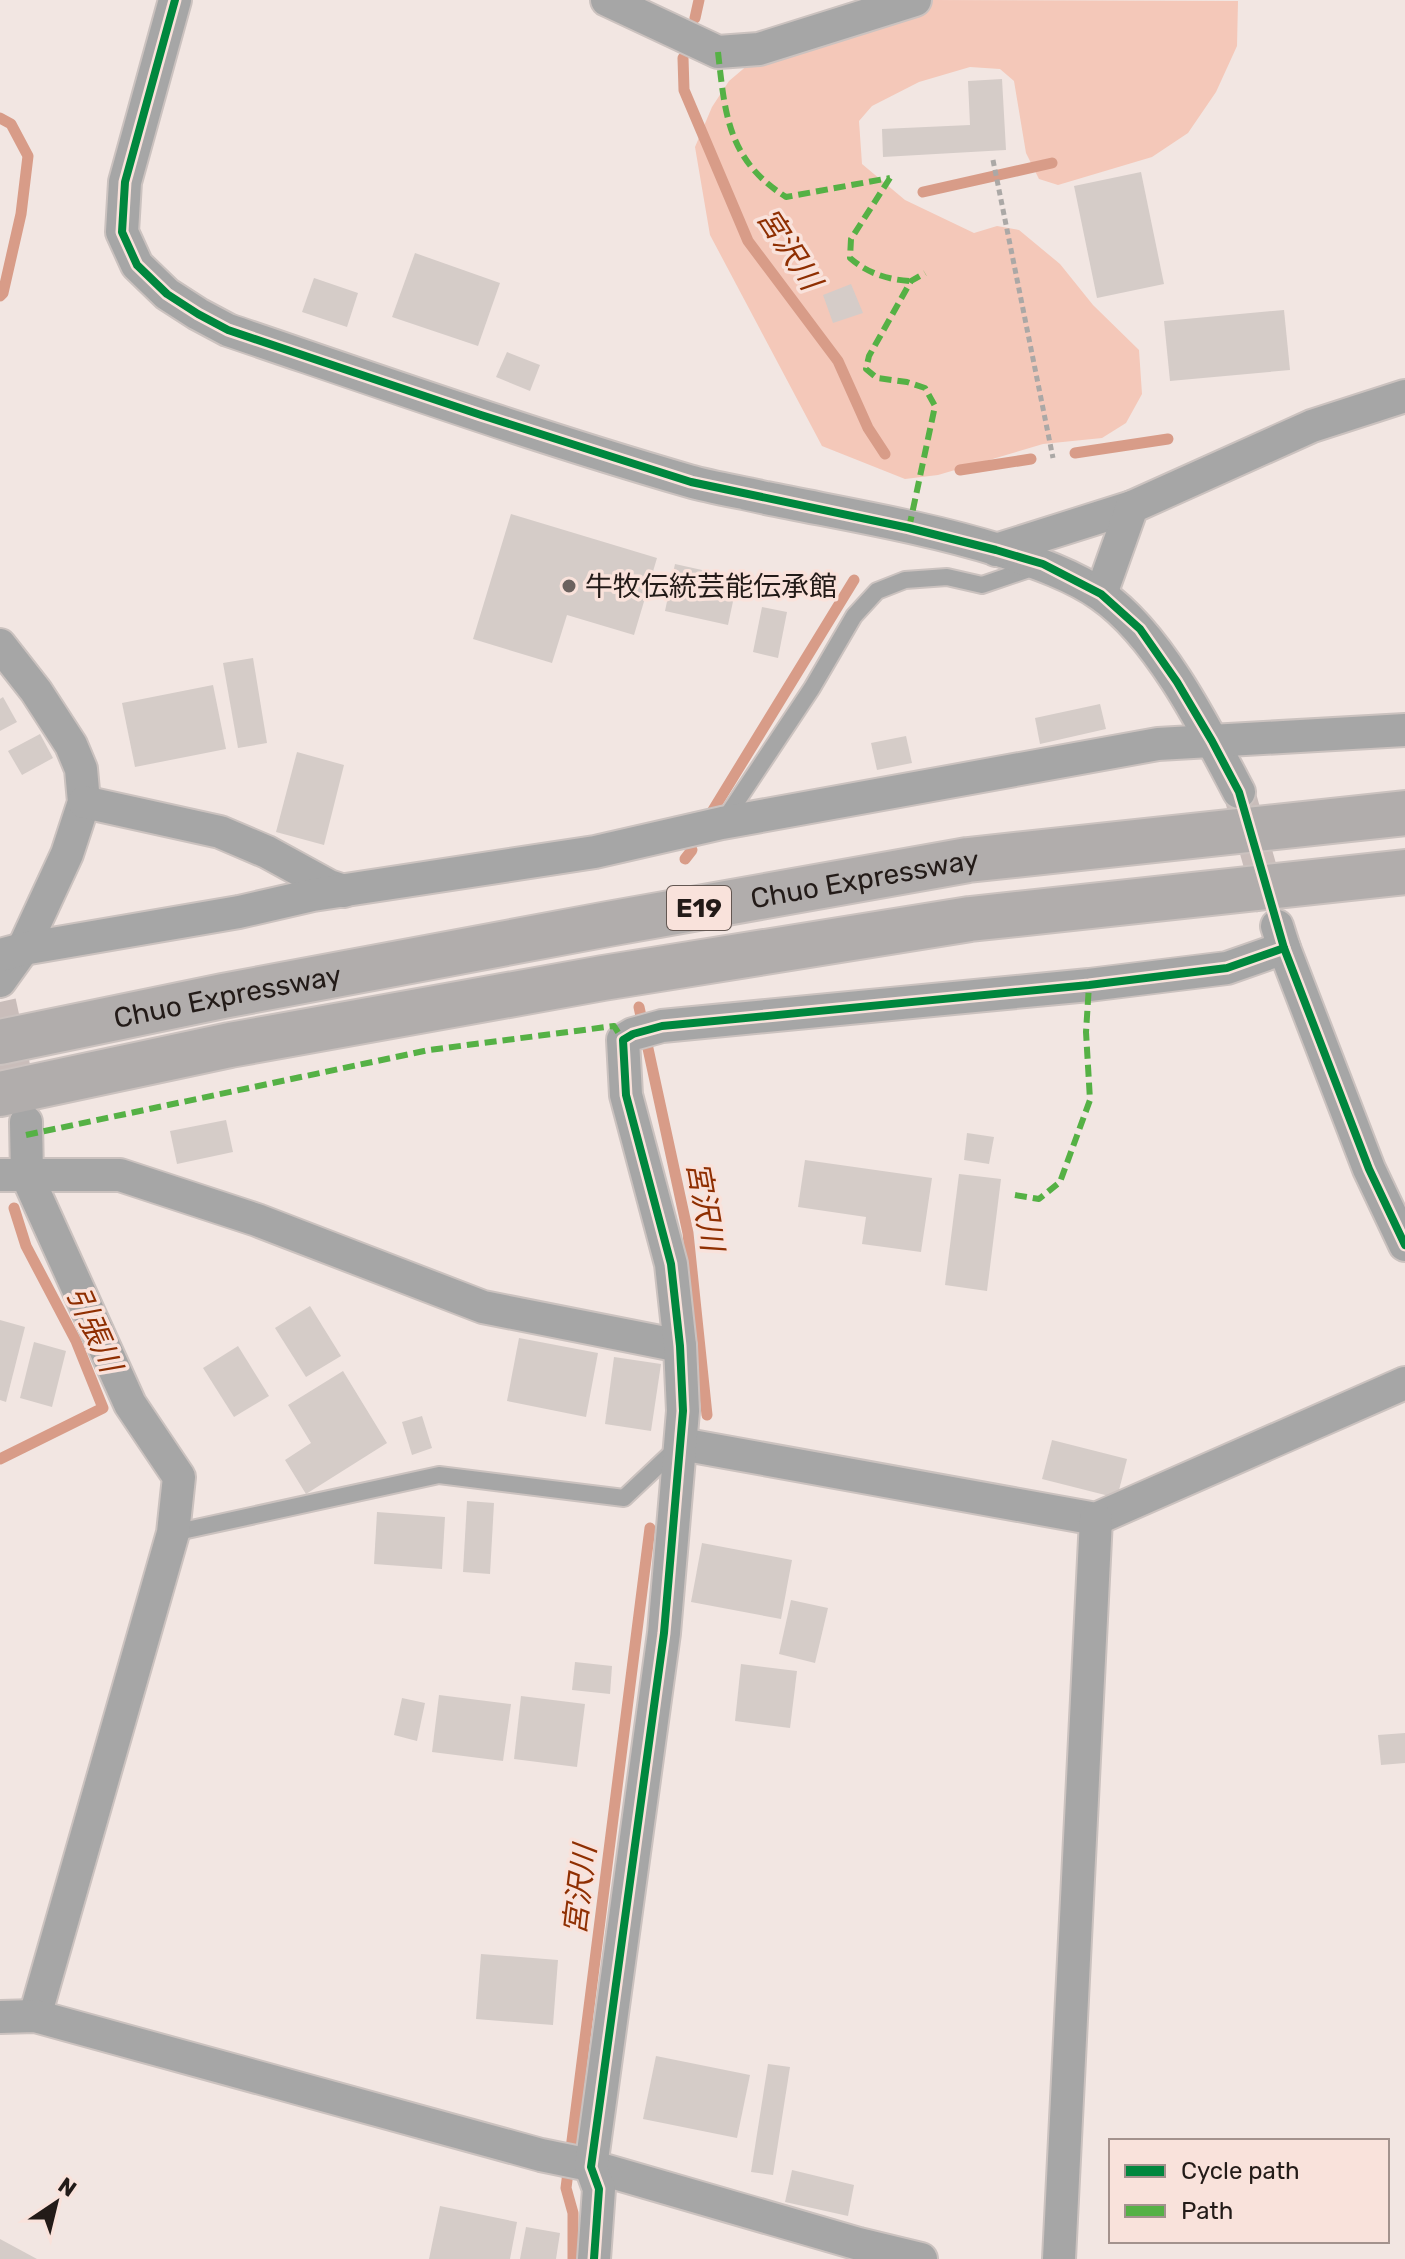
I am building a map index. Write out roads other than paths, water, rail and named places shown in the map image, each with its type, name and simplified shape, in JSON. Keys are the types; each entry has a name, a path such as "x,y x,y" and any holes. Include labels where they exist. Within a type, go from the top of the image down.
{"highway":[{"name":"Chuo Expressway","path":"0,1042 254,990 968,860 1405,813"},
{"name":"Chuo Expressway","path":"13,1108 292,1034 603,978 954,922 1405,872"}],"street":[{"path":"175,0 125,182 122,232 137,265 167,294 228,330 691,482 909,528 1043,564 1101,594 1140,629 1177,682 1239,792"},
{"path":"607,0 718,52 759,49 915,0"},
{"path":"996,550 1132,507 1312,426 1405,396"},
{"path":"1101,594 1132,507"},
{"path":"0,645 36,691 71,745 81,769 84,802 67,854 11,952 0,981"},
{"path":"11,952 224,915 313,895 595,852 722,823 1158,744 1405,730"},
{"path":"84,802 220,832 344,891"},
{"path":"594,2259 599,2189 585,2165 664,1633 683,1411 671,1264 626,1095 623,1040 648,1030 1227,968 1280,937 1369,1169 1405,1245"},
{"path":"13,1108 14,1175 130,1404 179,1477 173,1533 35,2016"},
{"path":"14,1175 120,1175 257,1220 483,1307 680,1346"},
{"path":"681,1444 1096,1519 1405,1383"},
{"path":"1059,2259 1096,1519"},
{"path":"0,2017 35,2016 921,2259"}],"lane":[{"path":"722,823 812,688 854,616 877,591 905,580 947,577 982,585 1043,564"},
{"path":"173,1533 439,1475 624,1498 681,1444"}],"waterway":[{"name":"宮沢川","path":"695,18 699,0"},
{"name":"宮沢川","path":"683,58 684,90 748,241 838,361 868,428 885,454"},
{"name":"引張川","path":"0,118 11,124 28,156 21,214 0,296"},
{"path":"923,192 1052,163"},
{"path":"1075,453 1168,439"},
{"path":"960,470 1031,459"},
{"name":"宮沢川","path":"710,815 854,580"},
{"name":"宮沢川","path":"685,859 692,850"},
{"name":"宮沢川","path":"639,1007 688,1233 707,1415"},
{"name":"引張川","path":"0,1459 103,1408 76,1341 26,1246 14,1208"},
{"name":"宮沢川","path":"573,2259 573,2213 566,2188 650,1528"}],"tunnel":[{"path":"1239,792 1272,908"},
{"path":"0,1002 24,1112"}],"place":[{"name":"牛牧伝統芸能伝承館","path":"569,586"}]}
